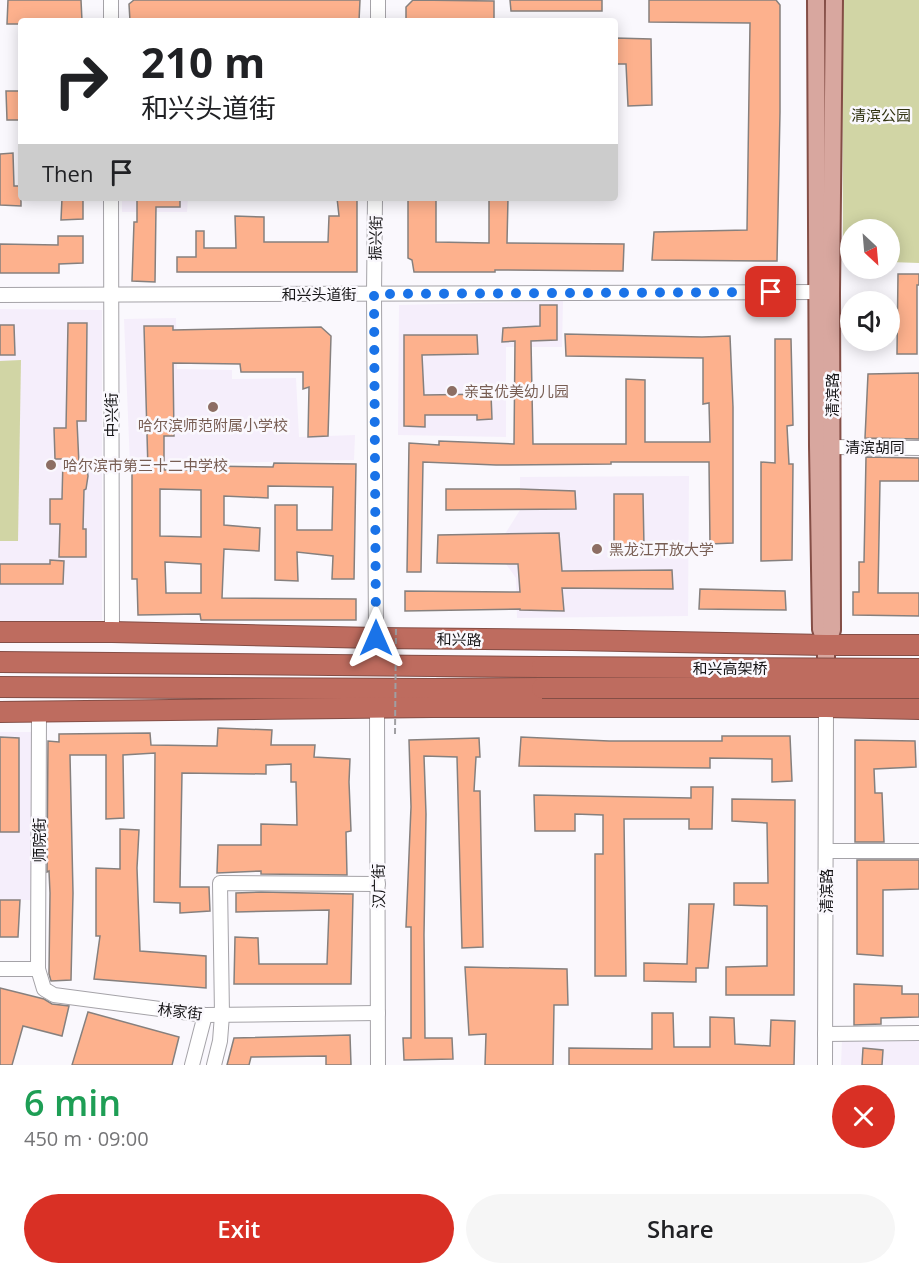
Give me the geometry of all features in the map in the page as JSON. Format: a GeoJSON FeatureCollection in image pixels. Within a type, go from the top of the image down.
{"type":"FeatureCollection","features":[{"type":"Feature","properties":{"kind":"highway","name":"和兴路"},"geometry":{"type":"LineString","coordinates":[[0,632],[919,645]]}},
{"type":"Feature","properties":{"kind":"highway"},"geometry":{"type":"LineString","coordinates":[[424,665],[572,640]]}},
{"type":"Feature","properties":{"kind":"highway","name":"和兴路"},"geometry":{"type":"LineString","coordinates":[[0,662],[542,667]]}},
{"type":"Feature","properties":{"kind":"highway","name":"和兴高架桥"},"geometry":{"type":"LineString","coordinates":[[542,667],[919,669]]}},
{"type":"Feature","properties":{"kind":"highway"},"geometry":{"type":"LineString","coordinates":[[0,687],[542,688]]}},
{"type":"Feature","properties":{"kind":"highway"},"geometry":{"type":"LineString","coordinates":[[433,707],[542,688]]}},
{"type":"Feature","properties":{"kind":"highway","name":"和兴高架桥"},"geometry":{"type":"LineString","coordinates":[[542,688],[919,688]]}},
{"type":"Feature","properties":{"kind":"highway"},"geometry":{"type":"LineString","coordinates":[[0,712],[433,707],[919,709]]}},
{"type":"Feature","properties":{"kind":"main road","name":"清滨路"},"geometry":{"type":"LineString","coordinates":[[816,0],[818,434],[821,629],[826,645],[826,707]]}},
{"type":"Feature","properties":{"kind":"main road","name":"清滨路"},"geometry":{"type":"LineString","coordinates":[[826,645],[832,630],[834,0]]}},
{"type":"Feature","properties":{"kind":"street"},"geometry":{"type":"LineString","coordinates":[[111,0],[111,18]]}},
{"type":"Feature","properties":{"kind":"street"},"geometry":{"type":"LineString","coordinates":[[378,0],[378,18]]}},
{"type":"Feature","properties":{"kind":"street","name":"中兴街"},"geometry":{"type":"LineString","coordinates":[[111,201],[112,632]]}},
{"type":"Feature","properties":{"kind":"street","name":"振兴街"},"geometry":{"type":"LineString","coordinates":[[375,201],[376,638]]}},
{"type":"Feature","properties":{"kind":"street","name":"和兴头道街"},"geometry":{"type":"LineString","coordinates":[[0,295],[817,292]]}},
{"type":"Feature","properties":{"kind":"street","name":"清滨胡同"},"geometry":{"type":"LineString","coordinates":[[832,447],[919,448]]}},
{"type":"Feature","properties":{"kind":"street","name":"清滨路"},"geometry":{"type":"LineString","coordinates":[[825,1065],[826,707]]}},
{"type":"Feature","properties":{"kind":"street","name":"汉广街"},"geometry":{"type":"LineString","coordinates":[[377,708],[378,1065]]}},
{"type":"Feature","properties":{"kind":"street","name":"师院街"},"geometry":{"type":"LineString","coordinates":[[38,969],[39,712]]}},
{"type":"Feature","properties":{"kind":"street"},"geometry":{"type":"LineString","coordinates":[[826,851],[919,851]]}},
{"type":"Feature","properties":{"kind":"street"},"geometry":{"type":"LineString","coordinates":[[213,1065],[220,1041],[222,1015],[220,883],[378,885]]}},
{"type":"Feature","properties":{"kind":"street"},"geometry":{"type":"LineString","coordinates":[[0,969],[38,969]]}},
{"type":"Feature","properties":{"kind":"street","name":"林家街"},"geometry":{"type":"LineString","coordinates":[[38,969],[44,989],[54,995],[205,1015],[378,1013]]}},
{"type":"Feature","properties":{"kind":"street"},"geometry":{"type":"LineString","coordinates":[[192,1065],[205,1015]]}},
{"type":"Feature","properties":{"kind":"street"},"geometry":{"type":"LineString","coordinates":[[825,1034],[919,1033]]}},
{"type":"Feature","properties":{"kind":"path"},"geometry":{"type":"LineString","coordinates":[[395,734],[396,627]]}},
{"type":"Feature","properties":{"kind":"shaded area"},"geometry":{"type":"Polygon","coordinates":[[[122,201],[188,201],[187,212],[122,212],[122,201]]]}},
{"type":"Feature","properties":{"kind":"shaded area","name":"亲宝优美幼儿园"},"geometry":{"type":"Polygon","coordinates":[[[563,301],[562,347],[506,347],[506,437],[398,435],[399,305],[563,301]]]}},
{"type":"Feature","properties":{"kind":"shaded area","name":"哈尔滨市第三十二中学校"},"geometry":{"type":"Polygon","coordinates":[[[0,309],[102,310],[102,620],[0,621],[0,309]]]}},
{"type":"Feature","properties":{"kind":"shaded area","name":"哈尔滨师范附属小学校"},"geometry":{"type":"Polygon","coordinates":[[[176,318],[177,369],[232,370],[232,379],[296,378],[299,437],[355,435],[354,460],[130,465],[124,319],[176,318]]]}},
{"type":"Feature","properties":{"kind":"shaded area","name":"黑龙江开放大学"},"geometry":{"type":"Polygon","coordinates":[[[689,476],[688,616],[517,618],[516,578],[506,564],[505,534],[520,510],[520,477],[689,476]]]}},
{"type":"Feature","properties":{"kind":"shaded area"},"geometry":{"type":"Polygon","coordinates":[[[0,732],[32,732],[32,900],[0,900],[0,732]]]}},
{"type":"Feature","properties":{"kind":"shaded area"},"geometry":{"type":"Polygon","coordinates":[[[919,1038],[919,1065],[841,1065],[842,1039],[919,1038]]]}},
{"type":"Feature","properties":{"kind":"green space","name":"清滨公园"},"geometry":{"type":"Polygon","coordinates":[[[842,0],[919,0],[919,263],[900,262],[900,219],[843,219],[842,0]]]}},
{"type":"Feature","properties":{"kind":"green space"},"geometry":{"type":"Polygon","coordinates":[[[21,360],[18,541],[0,541],[0,361],[21,360]]]}},
{"type":"Feature","properties":{"kind":"building"},"geometry":{"type":"Polygon","coordinates":[[[8,0],[81,0],[82,18],[18,18],[18,24],[7,24],[8,0]]]}},
{"type":"Feature","properties":{"kind":"building"},"geometry":{"type":"Polygon","coordinates":[[[134,0],[360,0],[359,18],[130,18],[129,4],[134,0]]]}},
{"type":"Feature","properties":{"kind":"building"},"geometry":{"type":"Polygon","coordinates":[[[413,0],[494,1],[494,18],[406,18],[406,7],[413,0]]]}},
{"type":"Feature","properties":{"kind":"building"},"geometry":{"type":"Polygon","coordinates":[[[510,0],[602,0],[602,11],[511,11],[510,0]]]}},
{"type":"Feature","properties":{"kind":"building"},"geometry":{"type":"Polygon","coordinates":[[[649,0],[776,0],[780,5],[777,261],[652,260],[654,232],[747,230],[750,23],[649,22],[649,0]]]}},
{"type":"Feature","properties":{"kind":"building"},"geometry":{"type":"Polygon","coordinates":[[[618,38],[651,39],[652,105],[628,106],[626,64],[618,64],[618,38]]]}},
{"type":"Feature","properties":{"kind":"building"},"geometry":{"type":"Polygon","coordinates":[[[6,91],[18,91],[18,120],[7,120],[6,91]]]}},
{"type":"Feature","properties":{"kind":"building"},"geometry":{"type":"Polygon","coordinates":[[[13,153],[14,186],[18,186],[18,201],[21,201],[21,206],[0,205],[0,154],[13,153]]]}},
{"type":"Feature","properties":{"kind":"building"},"geometry":{"type":"Polygon","coordinates":[[[62,201],[83,201],[83,219],[61,220],[62,201]]]}},
{"type":"Feature","properties":{"kind":"building"},"geometry":{"type":"Polygon","coordinates":[[[137,201],[180,201],[180,207],[156,207],[155,282],[132,281],[134,222],[137,222],[137,201]]]}},
{"type":"Feature","properties":{"kind":"building"},"geometry":{"type":"Polygon","coordinates":[[[337,201],[357,201],[357,272],[177,272],[177,257],[196,257],[196,231],[204,231],[204,248],[236,248],[235,216],[264,217],[264,242],[328,242],[329,216],[339,216],[337,201]]]}},
{"type":"Feature","properties":{"kind":"building"},"geometry":{"type":"Polygon","coordinates":[[[408,201],[436,201],[436,242],[489,243],[489,201],[508,201],[507,243],[624,244],[623,271],[414,272],[412,260],[408,258],[408,201]]]}},
{"type":"Feature","properties":{"kind":"building"},"geometry":{"type":"Polygon","coordinates":[[[58,236],[83,236],[83,263],[59,264],[59,273],[0,273],[0,244],[58,245],[58,236]]]}},
{"type":"Feature","properties":{"kind":"building"},"geometry":{"type":"Polygon","coordinates":[[[900,274],[919,274],[917,354],[897,354],[897,351],[900,351],[900,291],[898,291],[900,274]]]}},
{"type":"Feature","properties":{"kind":"building"},"geometry":{"type":"Polygon","coordinates":[[[540,305],[557,305],[557,340],[531,341],[533,444],[626,444],[626,379],[645,380],[645,442],[710,442],[709,403],[703,404],[703,358],[566,356],[565,334],[730,336],[733,407],[733,543],[710,544],[709,462],[496,465],[423,462],[421,572],[407,572],[409,443],[439,445],[439,441],[514,444],[515,341],[502,342],[503,328],[540,326],[540,305]]]}},
{"type":"Feature","properties":{"kind":"building"},"geometry":{"type":"Polygon","coordinates":[[[68,323],[87,323],[86,421],[77,421],[79,465],[87,468],[88,476],[84,490],[83,529],[86,529],[86,557],[59,557],[60,524],[50,524],[50,499],[62,499],[63,459],[55,459],[54,428],[66,428],[68,323]]]}},
{"type":"Feature","properties":{"kind":"building"},"geometry":{"type":"Polygon","coordinates":[[[0,325],[14,325],[15,355],[0,355],[0,325]]]}},
{"type":"Feature","properties":{"kind":"building"},"geometry":{"type":"Polygon","coordinates":[[[144,326],[173,326],[173,330],[321,327],[331,336],[328,436],[308,437],[309,387],[303,389],[303,372],[241,372],[240,364],[173,363],[174,436],[164,436],[164,470],[207,470],[207,466],[273,467],[274,463],[356,464],[354,579],[332,579],[333,556],[297,552],[298,581],[275,580],[275,505],[297,505],[297,530],[332,530],[333,487],[268,486],[268,498],[224,496],[224,525],[260,528],[259,551],[224,549],[222,598],[356,599],[356,620],[201,620],[200,614],[138,615],[137,579],[132,579],[132,470],[148,470],[144,326]],[[160,489],[160,536],[201,537],[201,490],[160,489]],[[165,562],[166,593],[201,593],[201,564],[165,562]]]}},
{"type":"Feature","properties":{"kind":"building"},"geometry":{"type":"Polygon","coordinates":[[[404,335],[477,335],[478,354],[422,355],[424,395],[491,394],[492,419],[477,420],[477,415],[425,415],[425,427],[404,426],[404,335]]]}},
{"type":"Feature","properties":{"kind":"building"},"geometry":{"type":"Polygon","coordinates":[[[775,339],[791,339],[793,425],[787,426],[789,464],[793,464],[792,560],[761,561],[761,462],[775,463],[775,339]]]}},
{"type":"Feature","properties":{"kind":"building"},"geometry":{"type":"Polygon","coordinates":[[[919,373],[919,439],[865,438],[868,374],[919,373]]]}},
{"type":"Feature","properties":{"kind":"building"},"geometry":{"type":"Polygon","coordinates":[[[866,457],[919,458],[919,481],[880,481],[878,593],[919,593],[919,616],[853,615],[853,592],[859,592],[859,562],[864,562],[866,457]]]}},
{"type":"Feature","properties":{"kind":"building"},"geometry":{"type":"Polygon","coordinates":[[[446,489],[575,491],[576,509],[446,510],[446,489]]]}},
{"type":"Feature","properties":{"kind":"building"},"geometry":{"type":"Polygon","coordinates":[[[614,494],[643,494],[644,547],[614,548],[614,494]]]}},
{"type":"Feature","properties":{"kind":"building"},"geometry":{"type":"Polygon","coordinates":[[[559,533],[562,571],[672,570],[673,589],[562,588],[564,611],[520,609],[405,611],[405,591],[520,592],[518,564],[437,563],[438,535],[559,533]]]}},
{"type":"Feature","properties":{"kind":"building"},"geometry":{"type":"Polygon","coordinates":[[[50,560],[64,561],[63,584],[0,584],[0,564],[50,564],[50,560]]]}},
{"type":"Feature","properties":{"kind":"building"},"geometry":{"type":"Polygon","coordinates":[[[700,589],[785,591],[786,610],[699,609],[700,589]]]}},
{"type":"Feature","properties":{"kind":"building"},"geometry":{"type":"Polygon","coordinates":[[[218,728],[272,730],[271,745],[315,745],[314,757],[350,759],[351,831],[346,832],[347,875],[261,874],[261,871],[217,873],[218,845],[261,845],[261,824],[297,825],[296,782],[291,782],[291,764],[266,765],[266,774],[182,773],[180,887],[209,887],[210,911],[180,913],[180,903],[154,902],[155,753],[123,755],[124,818],[106,819],[106,755],[70,755],[73,893],[71,980],[51,981],[49,974],[49,871],[47,872],[48,741],[59,742],[59,734],[150,733],[151,745],[217,746],[218,728]]]}},
{"type":"Feature","properties":{"kind":"building"},"geometry":{"type":"Polygon","coordinates":[[[722,736],[790,736],[792,781],[772,782],[772,759],[710,758],[710,768],[519,766],[521,737],[609,741],[722,741],[722,736]]]}},
{"type":"Feature","properties":{"kind":"building"},"geometry":{"type":"Polygon","coordinates":[[[0,737],[19,738],[19,832],[0,832],[0,737]]]}},
{"type":"Feature","properties":{"kind":"building"},"geometry":{"type":"Polygon","coordinates":[[[479,738],[480,757],[476,757],[474,791],[480,791],[483,947],[462,948],[457,757],[424,756],[425,1038],[452,1038],[453,1059],[404,1060],[403,1038],[411,1038],[411,927],[406,927],[411,807],[409,740],[479,738]]]}},
{"type":"Feature","properties":{"kind":"building"},"geometry":{"type":"Polygon","coordinates":[[[855,740],[915,741],[916,767],[874,769],[875,793],[882,793],[884,842],[855,842],[855,740]]]}},
{"type":"Feature","properties":{"kind":"building"},"geometry":{"type":"Polygon","coordinates":[[[691,787],[713,787],[712,829],[689,829],[689,819],[624,819],[626,976],[595,976],[595,854],[603,854],[603,815],[575,814],[575,831],[535,831],[534,795],[691,798],[691,787]]]}},
{"type":"Feature","properties":{"kind":"building"},"geometry":{"type":"Polygon","coordinates":[[[732,799],[795,800],[794,995],[726,995],[726,967],[767,966],[767,906],[734,905],[734,883],[768,883],[767,823],[732,821],[732,799]]]}},
{"type":"Feature","properties":{"kind":"building"},"geometry":{"type":"Polygon","coordinates":[[[120,829],[139,830],[137,868],[140,951],[206,956],[206,988],[94,979],[100,936],[96,936],[96,868],[120,869],[120,829]]]}},
{"type":"Feature","properties":{"kind":"building"},"geometry":{"type":"Polygon","coordinates":[[[857,860],[919,860],[919,889],[883,890],[883,956],[857,954],[857,860]]]}},
{"type":"Feature","properties":{"kind":"building"},"geometry":{"type":"Polygon","coordinates":[[[236,893],[353,894],[351,984],[234,984],[235,937],[258,938],[259,964],[327,964],[329,910],[236,912],[236,893]]]}},
{"type":"Feature","properties":{"kind":"building"},"geometry":{"type":"Polygon","coordinates":[[[0,900],[20,900],[18,937],[0,937],[0,900]]]}},
{"type":"Feature","properties":{"kind":"building"},"geometry":{"type":"Polygon","coordinates":[[[689,904],[714,904],[708,968],[696,968],[696,982],[644,981],[644,963],[687,964],[689,904]]]}},
{"type":"Feature","properties":{"kind":"building"},"geometry":{"type":"Polygon","coordinates":[[[465,967],[567,969],[568,1005],[554,1005],[553,1065],[485,1065],[486,1034],[469,1035],[465,967]]]}},
{"type":"Feature","properties":{"kind":"building"},"geometry":{"type":"Polygon","coordinates":[[[854,984],[902,986],[902,994],[919,994],[919,1017],[881,1018],[881,1024],[854,1025],[854,984]]]}},
{"type":"Feature","properties":{"kind":"building"},"geometry":{"type":"Polygon","coordinates":[[[0,988],[44,999],[52,1004],[69,1006],[62,1036],[23,1026],[12,1065],[0,1065],[0,988]]]}},
{"type":"Feature","properties":{"kind":"building"},"geometry":{"type":"Polygon","coordinates":[[[88,1012],[179,1037],[172,1065],[72,1065],[88,1012]]]}},
{"type":"Feature","properties":{"kind":"building"},"geometry":{"type":"Polygon","coordinates":[[[652,1013],[673,1013],[674,1047],[710,1047],[710,1017],[734,1018],[735,1044],[770,1046],[771,1020],[795,1021],[794,1065],[569,1065],[569,1048],[652,1049],[652,1013]]]}},
{"type":"Feature","properties":{"kind":"building"},"geometry":{"type":"Polygon","coordinates":[[[350,1035],[351,1065],[326,1065],[326,1056],[251,1057],[249,1065],[227,1065],[234,1038],[350,1035]]]}},
{"type":"Feature","properties":{"kind":"building"},"geometry":{"type":"Polygon","coordinates":[[[863,1048],[883,1050],[882,1065],[862,1065],[863,1048]]]}},
{"type":"Feature","properties":{"kind":"place","name":"亲宝优美幼儿园"},"geometry":{"type":"Point","coordinates":[452,391]}},
{"type":"Feature","properties":{"kind":"place","name":"哈尔滨师范附属小学校"},"geometry":{"type":"Point","coordinates":[213,407]}},
{"type":"Feature","properties":{"kind":"place","name":"哈尔滨市第三十二中学校"},"geometry":{"type":"Point","coordinates":[51,465]}},
{"type":"Feature","properties":{"kind":"place","name":"黑龙江开放大学"},"geometry":{"type":"Point","coordinates":[597,549]}},
{"type":"Feature","properties":{"kind":"route"},"geometry":{"type":"LineString","coordinates":[[376,638],[374,294],[771,292]]}}]}
